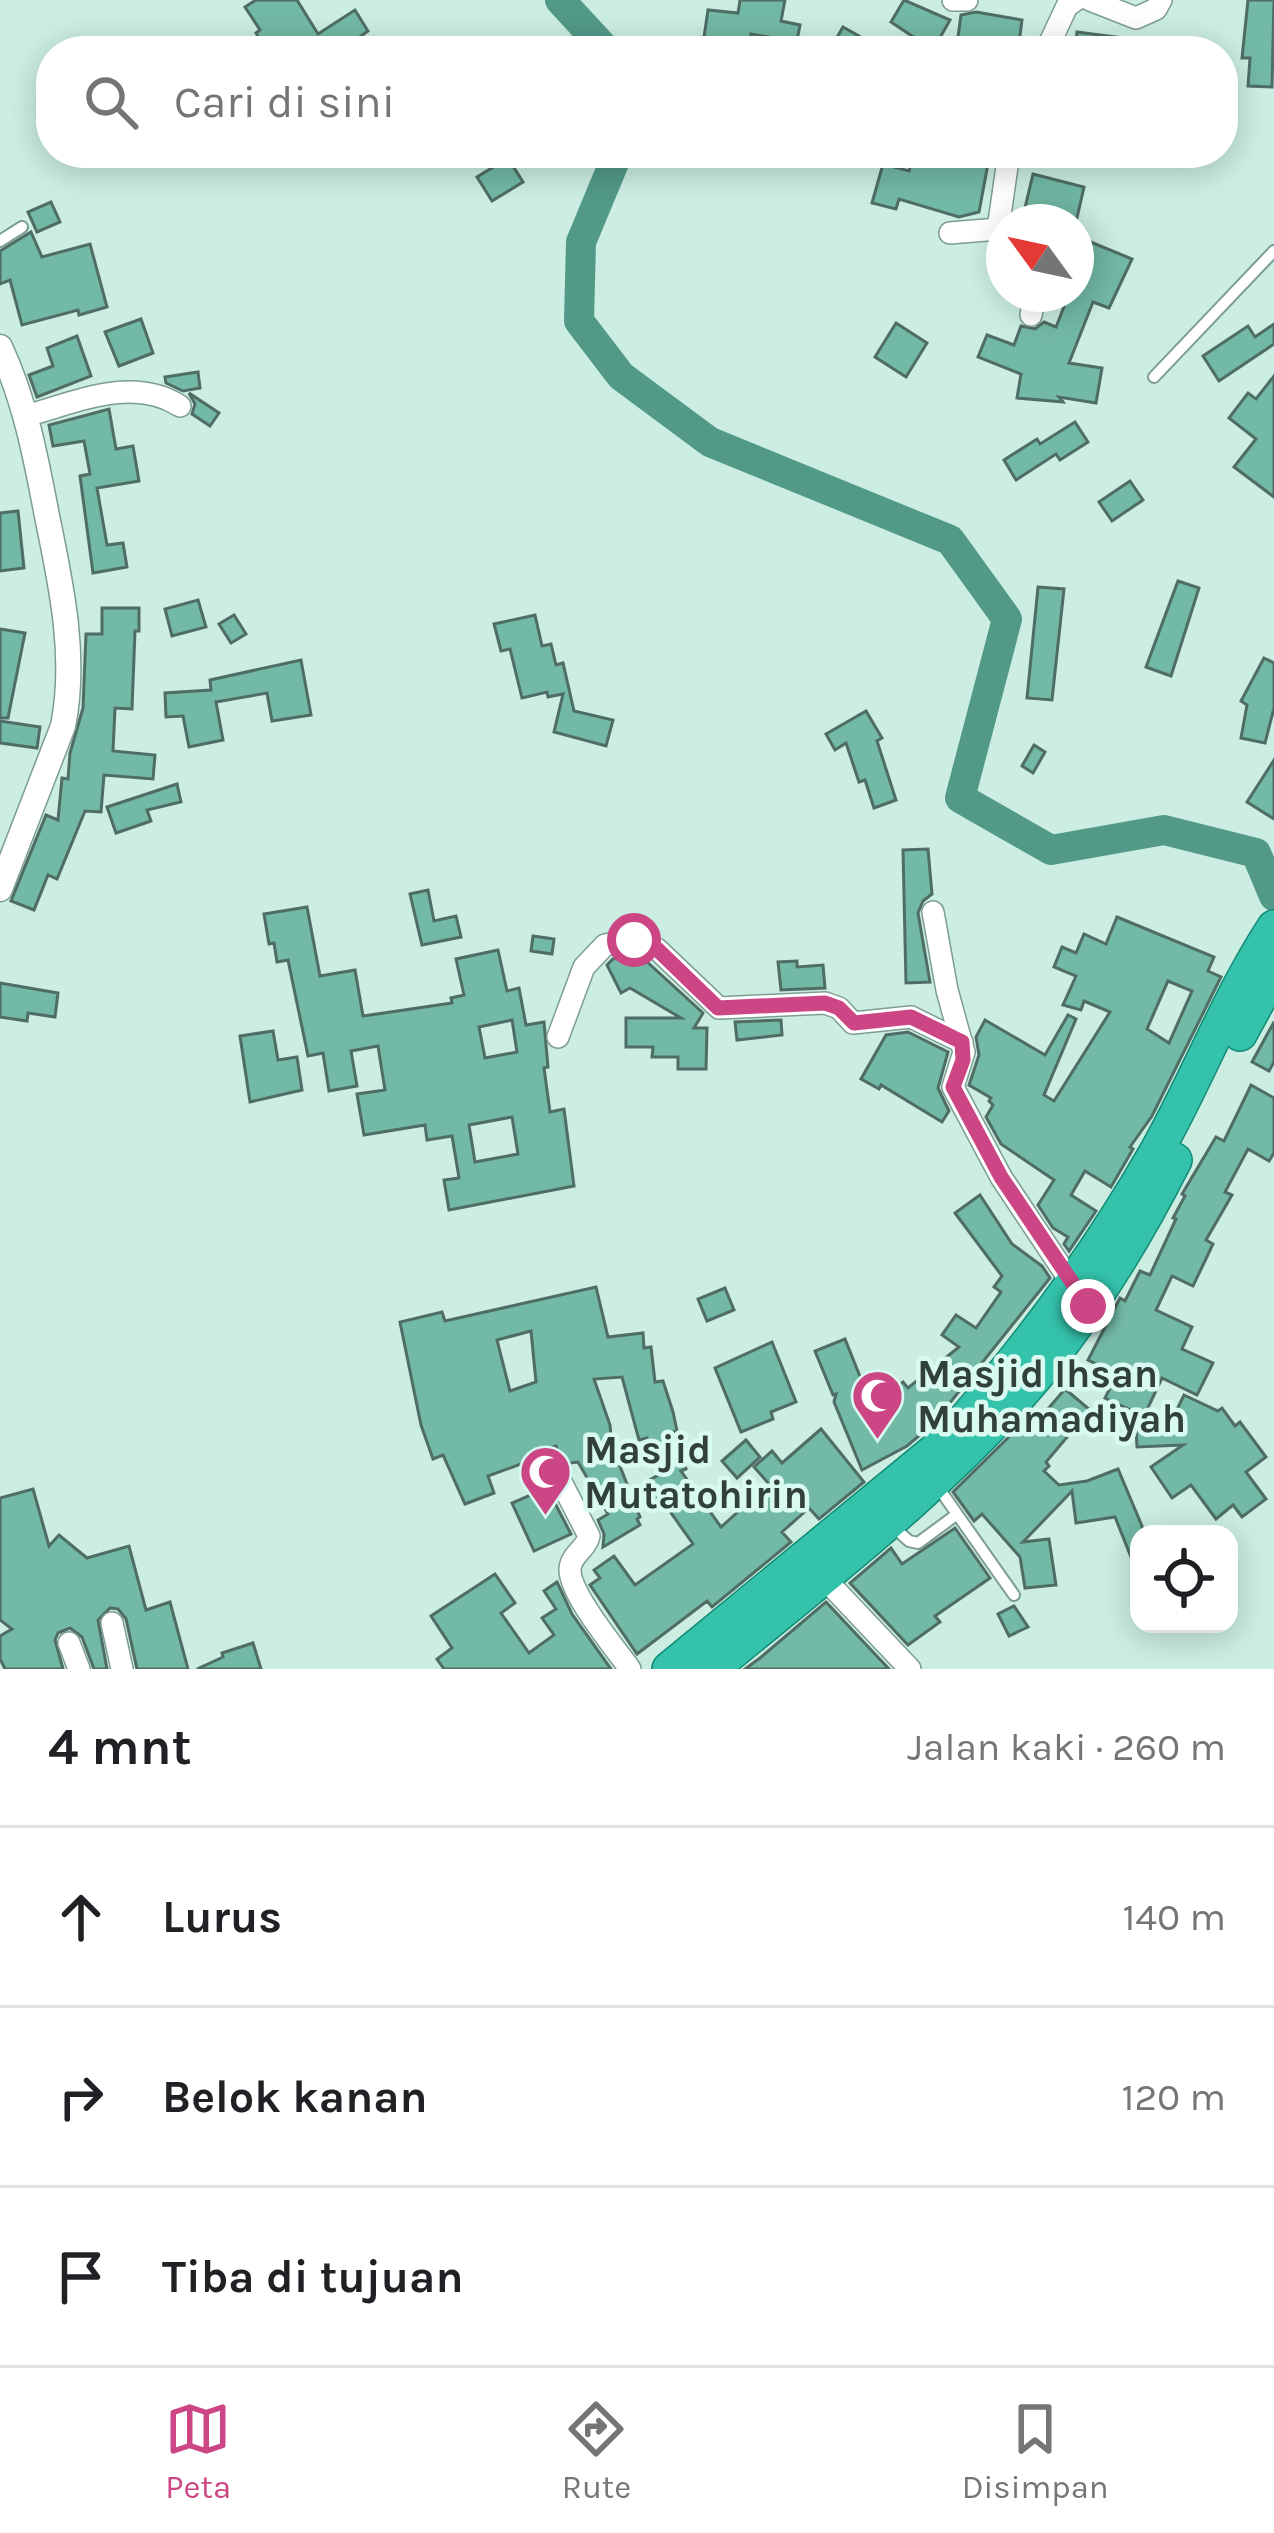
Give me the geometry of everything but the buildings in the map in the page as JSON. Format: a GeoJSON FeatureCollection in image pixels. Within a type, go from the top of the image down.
{"type":"FeatureCollection","features":[{"type":"Feature","properties":{"kind":"highway"},"geometry":{"type":"LineString","coordinates":[[712,1669],[982,1436],[1044,1367],[1080,1294],[1170,1169],[1262,976],[1274,927]]}},
{"type":"Feature","properties":{"kind":"highway"},"geometry":{"type":"LineString","coordinates":[[670,1669],[944,1443],[1028,1342],[1080,1294]]}},
{"type":"Feature","properties":{"kind":"street"},"geometry":{"type":"LineString","coordinates":[[953,0],[967,0]]}},
{"type":"Feature","properties":{"kind":"street"},"geometry":{"type":"LineString","coordinates":[[1053,36],[1067,6],[1076,0]]}},
{"type":"Feature","properties":{"kind":"street"},"geometry":{"type":"LineString","coordinates":[[1090,0],[1136,18],[1156,9],[1161,0]]}},
{"type":"Feature","properties":{"kind":"street"},"geometry":{"type":"LineString","coordinates":[[1004,204],[1007,168]]}},
{"type":"Feature","properties":{"kind":"street"},"geometry":{"type":"LineString","coordinates":[[950,233],[986,231]]}},
{"type":"Feature","properties":{"kind":"street"},"geometry":{"type":"LineString","coordinates":[[0,346],[16,381],[60,568],[69,699],[0,889]]}},
{"type":"Feature","properties":{"kind":"street"},"geometry":{"type":"LineString","coordinates":[[25,416],[126,390],[163,395],[180,406]]}},
{"type":"Feature","properties":{"kind":"street"},"geometry":{"type":"LineString","coordinates":[[933,912],[962,1042],[963,1060],[953,1087],[992,1161],[1080,1294]]}},
{"type":"Feature","properties":{"kind":"street"},"geometry":{"type":"LineString","coordinates":[[558,1037],[584,967],[605,945],[634,940],[657,949],[718,1008],[825,1003],[839,1008],[854,1023],[911,1017],[962,1042]]}},
{"type":"Feature","properties":{"kind":"street"},"geometry":{"type":"LineString","coordinates":[[559,1478],[589,1536],[587,1546],[573,1558],[570,1574],[580,1597],[630,1669]]}},
{"type":"Feature","properties":{"kind":"street"},"geometry":{"type":"LineString","coordinates":[[823,1577],[910,1669]]}},
{"type":"Feature","properties":{"kind":"street"},"geometry":{"type":"LineString","coordinates":[[112,1623],[122,1669]]}},
{"type":"Feature","properties":{"kind":"street"},"geometry":{"type":"LineString","coordinates":[[69,1643],[79,1669]]}},
{"type":"Feature","properties":{"kind":"lane"},"geometry":{"type":"LineString","coordinates":[[0,241],[22,227]]}},
{"type":"Feature","properties":{"kind":"lane"},"geometry":{"type":"LineString","coordinates":[[1154,377],[1274,250]]}},
{"type":"Feature","properties":{"kind":"lane"},"geometry":{"type":"LineString","coordinates":[[933,1479],[1013,1595]]}},
{"type":"Feature","properties":{"kind":"lane"},"geometry":{"type":"LineString","coordinates":[[886,1521],[918,1543],[956,1515]]}},
{"type":"Feature","properties":{"kind":"waterway"},"geometry":{"type":"LineString","coordinates":[[560,0],[593,36]]}},
{"type":"Feature","properties":{"kind":"waterway"},"geometry":{"type":"LineString","coordinates":[[612,168],[581,242],[579,321],[621,376],[710,442],[950,540],[1007,619],[960,798],[1051,850],[1164,830],[1256,853],[1274,896]]}},
{"type":"Feature","properties":{"kind":"place","name":"Masjid Ihsan Muhamadiyah"},"geometry":{"type":"Point","coordinates":[878,1441]}},
{"type":"Feature","properties":{"kind":"place","name":"Masjid Mutatohirin"},"geometry":{"type":"Point","coordinates":[545,1517]}},
{"type":"Feature","properties":{"kind":"route"},"geometry":{"type":"LineString","coordinates":[[634,940],[657,949],[718,1008],[825,1003],[842,1010],[849,1022],[911,1017],[962,1042],[963,1060],[953,1087],[1001,1177],[1088,1306]]}}]}
